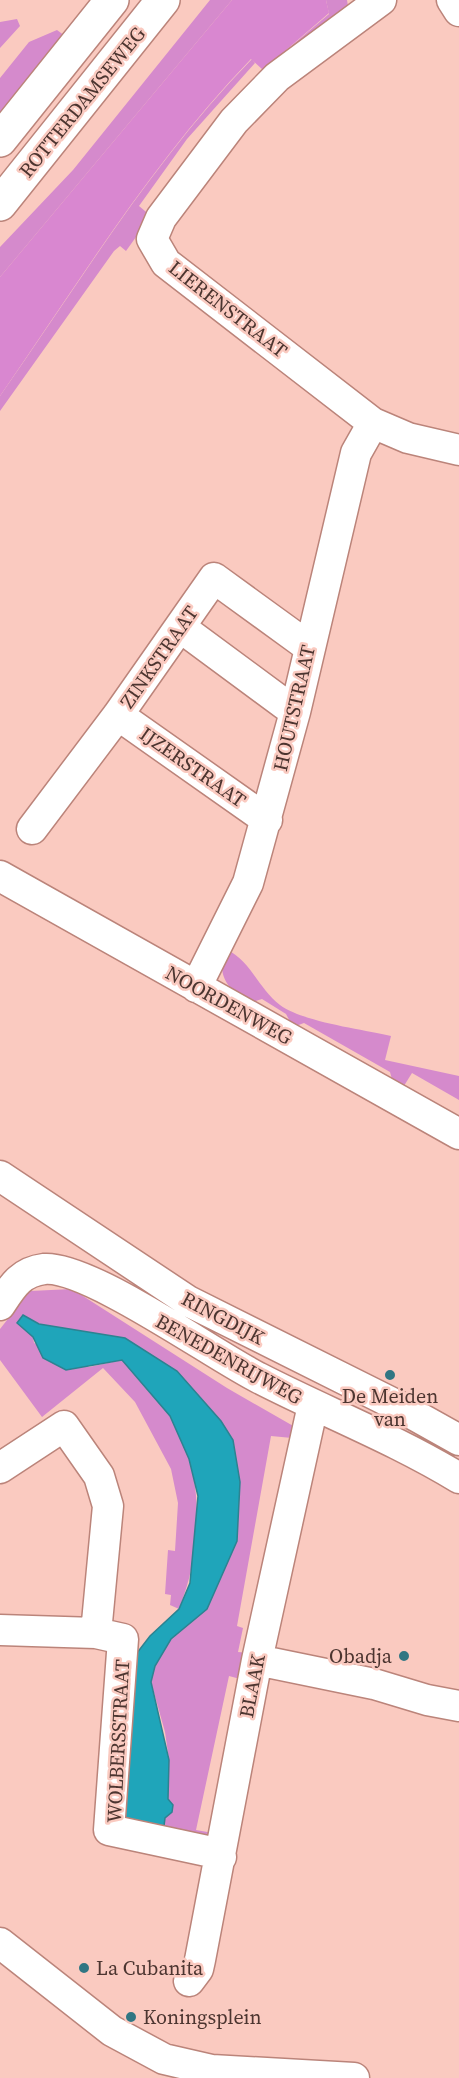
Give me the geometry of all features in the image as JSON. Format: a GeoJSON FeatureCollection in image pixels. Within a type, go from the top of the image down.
{"type":"FeatureCollection","features":[{"type":"Feature","properties":{"kind":"main road","name":"ROTTERDAMSEWEG"},"geometry":{"type":"LineString","coordinates":[[0,140],[112,0]]}},
{"type":"Feature","properties":{"kind":"main road","name":"ROTTERDAMSEWEG"},"geometry":{"type":"LineString","coordinates":[[0,204],[164,0]]}},
{"type":"Feature","properties":{"kind":"street","name":"LIERENSTRAAT"},"geometry":{"type":"LineString","coordinates":[[381,0],[278,77],[234,121],[161,218],[152,239],[166,263],[373,423],[408,438],[459,450]]}},
{"type":"Feature","properties":{"kind":"street"},"geometry":{"type":"LineString","coordinates":[[452,0],[459,11]]}},
{"type":"Feature","properties":{"kind":"street","name":"HOUTSTRAAT"},"geometry":{"type":"LineString","coordinates":[[196,987],[248,883],[295,712],[356,453],[373,423]]}},
{"type":"Feature","properties":{"kind":"street","name":"ZINKSTRAAT"},"geometry":{"type":"LineString","coordinates":[[32,829],[118,715],[214,578],[309,647]]}},
{"type":"Feature","properties":{"kind":"street"},"geometry":{"type":"LineString","coordinates":[[180,627],[295,712]]}},
{"type":"Feature","properties":{"kind":"street","name":"IJZERSTRAAT"},"geometry":{"type":"LineString","coordinates":[[118,715],[267,820]]}},
{"type":"Feature","properties":{"kind":"street","name":"NOORDENWEG"},"geometry":{"type":"LineString","coordinates":[[0,876],[459,1134]]}},
{"type":"Feature","properties":{"kind":"street","name":"RINGDIJK"},"geometry":{"type":"LineString","coordinates":[[0,1176],[188,1301],[400,1407],[459,1440]]}},
{"type":"Feature","properties":{"kind":"street","name":"BENEDENRIJWEG"},"geometry":{"type":"LineString","coordinates":[[4,1286],[44,1269],[93,1282],[256,1377],[353,1422],[459,1478]]}},
{"type":"Feature","properties":{"kind":"street","name":"BLAAK"},"geometry":{"type":"LineString","coordinates":[[193,1975],[221,1852],[257,1660],[314,1405]]}},
{"type":"Feature","properties":{"kind":"street","name":"WOLBERSSTRAAT"},"geometry":{"type":"LineString","coordinates":[[0,1468],[64,1426],[99,1476],[108,1506],[96,1633]]}},
{"type":"Feature","properties":{"kind":"street","name":"WOLBERSSTRAAT"},"geometry":{"type":"LineString","coordinates":[[0,1630],[96,1633],[123,1639],[109,1830],[221,1852]]}},
{"type":"Feature","properties":{"kind":"street"},"geometry":{"type":"LineString","coordinates":[[257,1660],[374,1684],[427,1700],[459,1706]]}},
{"type":"Feature","properties":{"kind":"street"},"geometry":{"type":"LineString","coordinates":[[0,1943],[112,2031],[164,2059],[226,2070],[354,2078]]}},
{"type":"Feature","properties":{"kind":"shaded area"},"geometry":{"type":"Polygon","coordinates":[[[210,0],[232,0],[0,277],[0,247],[73,170],[210,0]]]}},
{"type":"Feature","properties":{"kind":"shaded area"},"geometry":{"type":"Polygon","coordinates":[[[232,0],[326,0],[329,13],[263,70],[251,59],[216,98],[182,138],[119,222],[0,396],[0,277],[232,0]]]}},
{"type":"Feature","properties":{"kind":"shaded area"},"geometry":{"type":"Polygon","coordinates":[[[326,0],[347,0],[348,6],[263,70],[329,14],[326,0]]]}},
{"type":"Feature","properties":{"kind":"shaded area"},"geometry":{"type":"Polygon","coordinates":[[[17,19],[20,26],[0,48],[0,22],[17,19]]]}},
{"type":"Feature","properties":{"kind":"shaded area"},"geometry":{"type":"Polygon","coordinates":[[[57,30],[65,36],[0,117],[0,78],[29,42],[57,30]]]}},
{"type":"Feature","properties":{"kind":"shaded area"},"geometry":{"type":"Polygon","coordinates":[[[252,59],[255,63],[187,139],[139,206],[151,216],[126,251],[120,246],[114,251],[0,411],[0,396],[119,222],[183,138],[252,59]]]}},
{"type":"Feature","properties":{"kind":"shaded area"},"geometry":{"type":"Polygon","coordinates":[[[226,949],[242,960],[272,998],[290,1011],[333,1024],[391,1036],[385,1060],[459,1076],[459,1100],[412,1073],[402,1089],[393,1083],[390,1072],[304,1023],[293,1027],[286,1014],[262,999],[249,1003],[235,993],[223,974],[222,966],[226,949]]]}},
{"type":"Feature","properties":{"kind":"shaded area"},"geometry":{"type":"Polygon","coordinates":[[[72,1289],[227,1388],[295,1427],[292,1438],[271,1436],[237,1626],[243,1628],[238,1652],[249,1653],[244,1680],[229,1676],[196,1830],[213,1833],[211,1844],[163,1834],[165,1818],[172,1812],[168,1799],[169,1760],[165,1732],[151,1682],[155,1666],[171,1639],[207,1609],[237,1541],[177,1371],[72,1330],[39,1324],[23,1315],[17,1323],[33,1337],[34,1343],[89,1367],[122,1360],[170,1415],[182,1437],[190,1461],[197,1511],[193,1561],[179,1609],[170,1605],[171,1595],[165,1594],[168,1550],[175,1551],[178,1503],[171,1469],[135,1402],[103,1368],[42,1417],[0,1360],[0,1329],[30,1291],[72,1289]]]}},
{"type":"Feature","properties":{"kind":"water"},"geometry":{"type":"Polygon","coordinates":[[[23,1315],[39,1324],[125,1338],[177,1371],[221,1421],[233,1440],[240,1482],[237,1541],[207,1609],[171,1639],[155,1666],[151,1682],[169,1760],[168,1799],[173,1805],[172,1812],[165,1818],[163,1834],[119,1824],[130,1662],[150,1636],[179,1609],[190,1583],[198,1496],[189,1459],[170,1416],[122,1360],[66,1370],[43,1358],[33,1337],[17,1323],[23,1315]]]}},
{"type":"Feature","properties":{"kind":"place","name":"De Meiden van"},"geometry":{"type":"Point","coordinates":[390,1375]}},
{"type":"Feature","properties":{"kind":"place","name":"Obadja"},"geometry":{"type":"Point","coordinates":[404,1656]}},
{"type":"Feature","properties":{"kind":"place","name":"La Cubanita"},"geometry":{"type":"Point","coordinates":[84,1968]}},
{"type":"Feature","properties":{"kind":"place","name":"Koningsplein"},"geometry":{"type":"Point","coordinates":[131,2017]}}]}
